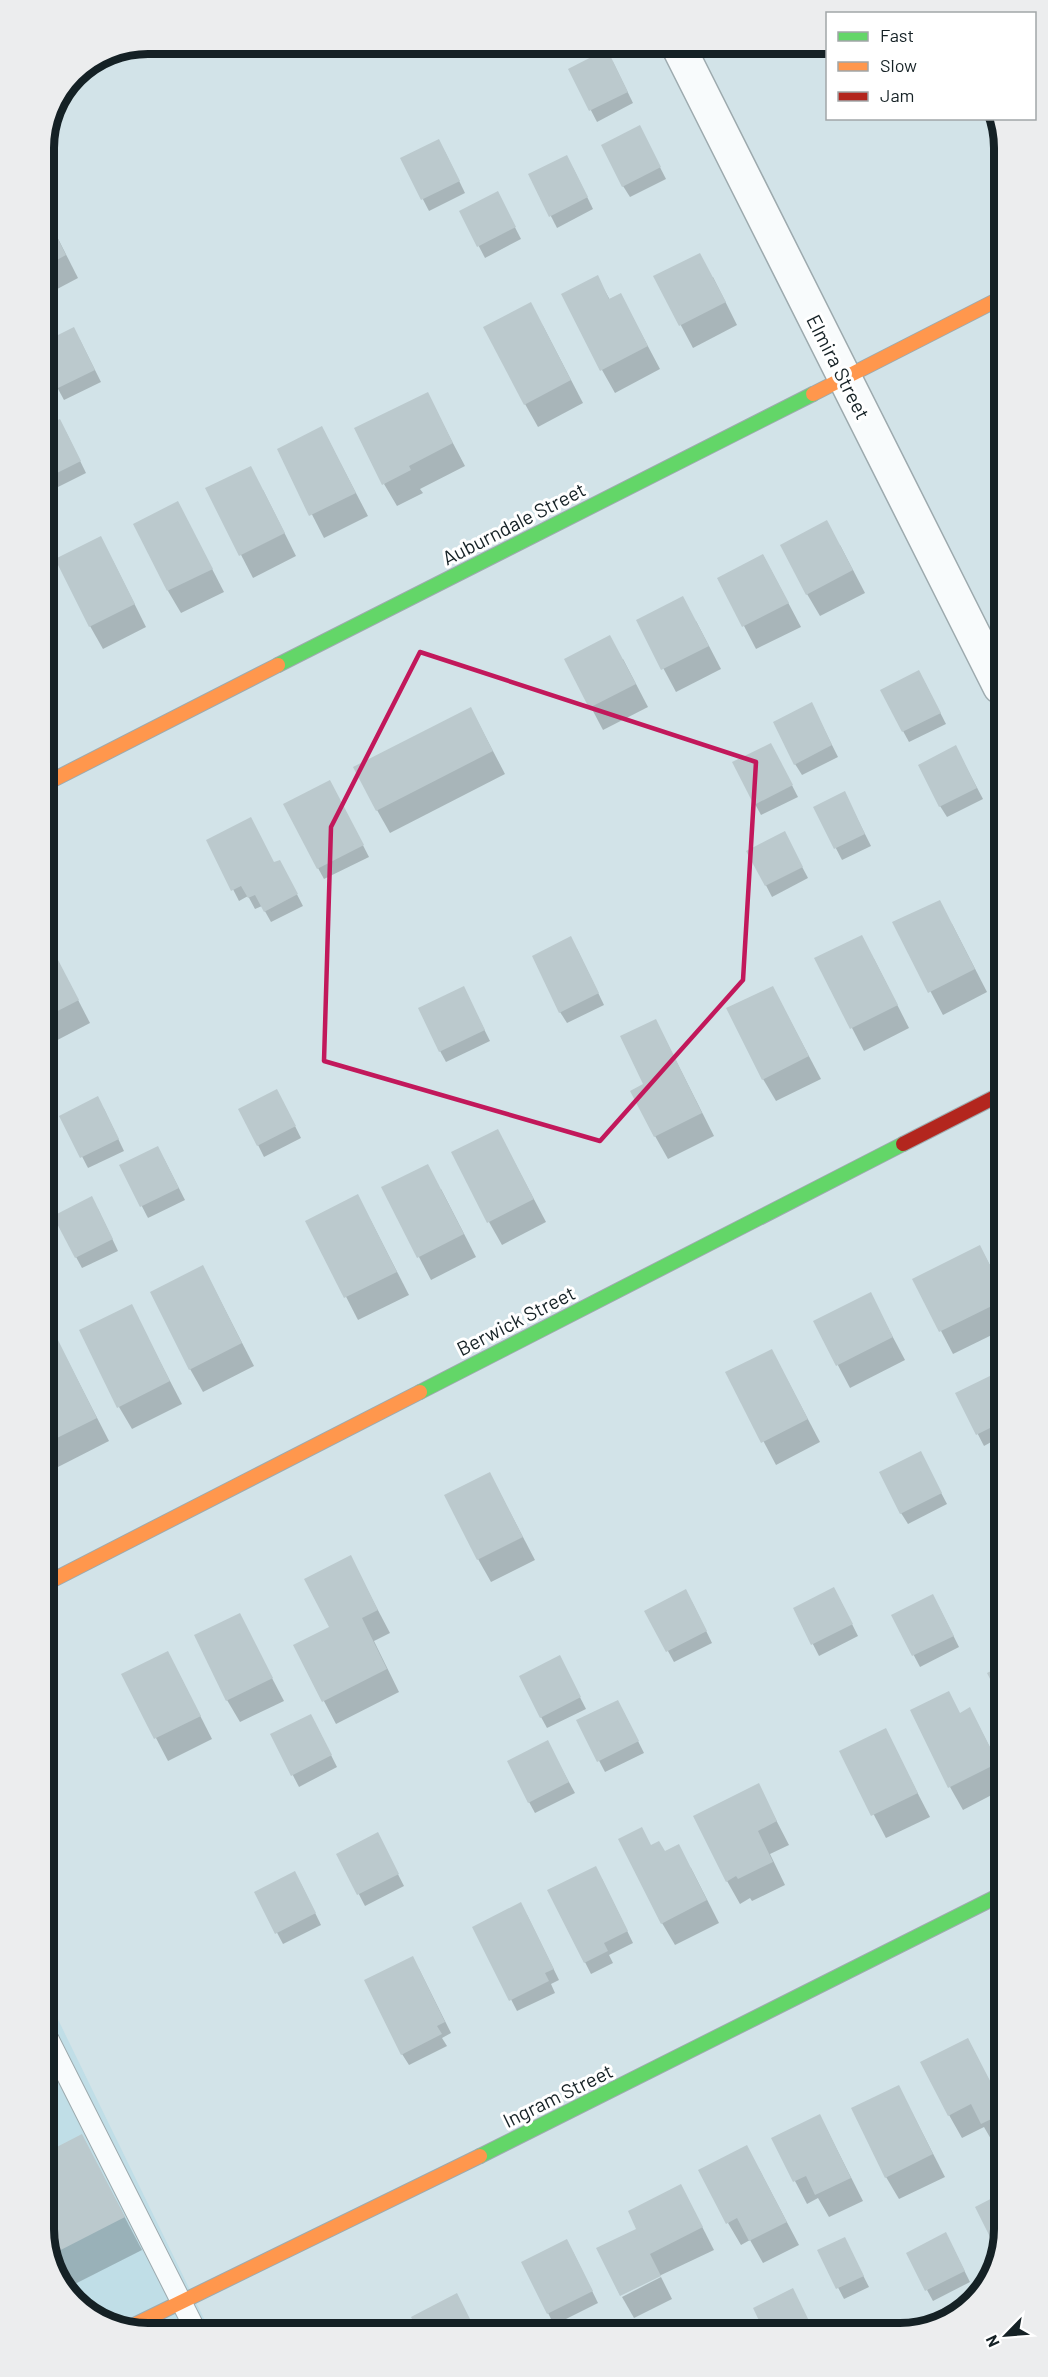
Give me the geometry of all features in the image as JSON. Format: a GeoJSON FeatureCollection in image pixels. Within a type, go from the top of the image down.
{"type":"FeatureCollection","features":[{"type":"Feature","properties":{"kind":"street","name":"Elmira Street"},"geometry":{"type":"LineString","coordinates":[[682,54],[994,675]]}},
{"type":"Feature","properties":{"kind":"street","name":"Auburndale Street"},"geometry":{"type":"LineString","coordinates":[[54,779],[994,302]]}},
{"type":"Feature","properties":{"kind":"street","name":"Berwick Street"},"geometry":{"type":"LineString","coordinates":[[54,1579],[994,1098]]}},
{"type":"Feature","properties":{"kind":"street","name":"Ingram Street"},"geometry":{"type":"LineString","coordinates":[[139,2323],[603,2096],[994,1898]]}},
{"type":"Feature","properties":{"kind":"lane"},"geometry":{"type":"LineString","coordinates":[[54,2052],[192,2323]]}},
{"type":"Feature","properties":{"kind":"highlighted area"},"geometry":{"type":"Polygon","coordinates":[[[420,652],[756,762],[743,980],[600,1141],[324,1061],[331,827],[420,652]]]}},
{"type":"Feature","properties":{"kind":"shaded area"},"geometry":{"type":"Polygon","coordinates":[[[54,2011],[206,2323],[142,2323],[112,2316],[91,2304],[73,2286],[64,2271],[59,2259],[54,2229],[54,2011]]]}},
{"type":"Feature","properties":{"kind":"building"},"geometry":{"type":"Polygon","coordinates":[[[597,54],[609,54],[628,92],[589,111],[568,69],[597,54]]]}},
{"type":"Feature","properties":{"kind":"building"},"geometry":{"type":"Polygon","coordinates":[[[640,125],[661,167],[622,187],[601,145],[640,125]]]}},
{"type":"Feature","properties":{"kind":"building"},"geometry":{"type":"Polygon","coordinates":[[[439,139],[460,181],[421,200],[400,158],[439,139]]]}},
{"type":"Feature","properties":{"kind":"building"},"geometry":{"type":"Polygon","coordinates":[[[567,155],[588,197],[549,217],[528,174],[567,155]]]}},
{"type":"Feature","properties":{"kind":"building"},"geometry":{"type":"Polygon","coordinates":[[[498,191],[516,227],[477,247],[459,211],[498,191]]]}},
{"type":"Feature","properties":{"kind":"building"},"geometry":{"type":"Polygon","coordinates":[[[54,231],[66,255],[54,262],[54,231]]]}},
{"type":"Feature","properties":{"kind":"building"},"geometry":{"type":"Polygon","coordinates":[[[700,253],[726,302],[679,326],[653,276],[700,253]]]}},
{"type":"Feature","properties":{"kind":"building"},"geometry":{"type":"Polygon","coordinates":[[[598,275],[609,299],[621,293],[648,346],[600,371],[561,294],[598,275]]]}},
{"type":"Feature","properties":{"kind":"building"},"geometry":{"type":"Polygon","coordinates":[[[531,302],[571,380],[524,405],[483,327],[531,302]]]}},
{"type":"Feature","properties":{"kind":"building"},"geometry":{"type":"Polygon","coordinates":[[[74,327],[95,370],[56,389],[54,385],[54,337],[74,327]]]}},
{"type":"Feature","properties":{"kind":"building"},"geometry":{"type":"Polygon","coordinates":[[[428,392],[453,443],[409,466],[411,470],[382,485],[354,428],[428,392]]]}},
{"type":"Feature","properties":{"kind":"building"},"geometry":{"type":"Polygon","coordinates":[[[60,419],[81,461],[54,474],[54,422],[60,419]]]}},
{"type":"Feature","properties":{"kind":"building"},"geometry":{"type":"Polygon","coordinates":[[[322,426],[356,493],[309,516],[277,449],[322,426]]]}},
{"type":"Feature","properties":{"kind":"building"},"geometry":{"type":"Polygon","coordinates":[[[251,466],[285,533],[239,556],[205,488],[251,466]]]}},
{"type":"Feature","properties":{"kind":"building"},"geometry":{"type":"Polygon","coordinates":[[[178,501],[213,569],[167,591],[133,524],[178,501]]]}},
{"type":"Feature","properties":{"kind":"building"},"geometry":{"type":"Polygon","coordinates":[[[827,520],[853,570],[806,595],[780,545],[827,520]]]}},
{"type":"Feature","properties":{"kind":"building"},"geometry":{"type":"Polygon","coordinates":[[[101,536],[135,604],[89,627],[55,559],[101,536]]]}},
{"type":"Feature","properties":{"kind":"building"},"geometry":{"type":"Polygon","coordinates":[[[763,554],[789,603],[742,627],[717,578],[763,554]]]}},
{"type":"Feature","properties":{"kind":"building"},"geometry":{"type":"Polygon","coordinates":[[[683,596],[709,646],[661,670],[636,620],[683,596]]]}},
{"type":"Feature","properties":{"kind":"building"},"geometry":{"type":"Polygon","coordinates":[[[610,635],[636,684],[589,708],[564,659],[610,635]]]}},
{"type":"Feature","properties":{"kind":"building"},"geometry":{"type":"Polygon","coordinates":[[[919,670],[941,713],[902,732],[880,690],[919,670]]]}},
{"type":"Feature","properties":{"kind":"building"},"geometry":{"type":"Polygon","coordinates":[[[812,702],[832,745],[794,765],[773,722],[812,702]]]}},
{"type":"Feature","properties":{"kind":"building"},"geometry":{"type":"Polygon","coordinates":[[[471,707],[493,751],[376,811],[353,767],[471,707]]]}},
{"type":"Feature","properties":{"kind":"building"},"geometry":{"type":"Polygon","coordinates":[[[771,743],[793,785],[754,805],[732,762],[771,743]]]}},
{"type":"Feature","properties":{"kind":"building"},"geometry":{"type":"Polygon","coordinates":[[[956,745],[977,788],[939,807],[918,765],[956,745]]]}},
{"type":"Feature","properties":{"kind":"building"},"geometry":{"type":"Polygon","coordinates":[[[330,780],[364,845],[317,869],[283,804],[330,780]]]}},
{"type":"Feature","properties":{"kind":"building"},"geometry":{"type":"Polygon","coordinates":[[[845,791],[865,834],[834,849],[813,807],[845,791]]]}},
{"type":"Feature","properties":{"kind":"building"},"geometry":{"type":"Polygon","coordinates":[[[251,817],[274,862],[280,860],[298,894],[264,912],[255,895],[248,898],[241,886],[231,891],[206,840],[251,817]]]}},
{"type":"Feature","properties":{"kind":"building"},"geometry":{"type":"Polygon","coordinates":[[[785,831],[803,867],[765,886],[746,851],[785,831]]]}},
{"type":"Feature","properties":{"kind":"building"},"geometry":{"type":"Polygon","coordinates":[[[940,900],[975,969],[928,993],[892,922],[940,900]]]}},
{"type":"Feature","properties":{"kind":"building"},"geometry":{"type":"Polygon","coordinates":[[[862,935],[898,1005],[850,1029],[814,958],[862,935]]]}},
{"type":"Feature","properties":{"kind":"building"},"geometry":{"type":"Polygon","coordinates":[[[571,936],[599,993],[559,1013],[532,956],[571,936]]]}},
{"type":"Feature","properties":{"kind":"building"},"geometry":{"type":"Polygon","coordinates":[[[54,952],[79,1000],[54,1013],[54,952]]]}},
{"type":"Feature","properties":{"kind":"building"},"geometry":{"type":"Polygon","coordinates":[[[464,986],[485,1030],[439,1052],[418,1008],[464,986]]]}},
{"type":"Feature","properties":{"kind":"building"},"geometry":{"type":"Polygon","coordinates":[[[773,986],[809,1056],[762,1080],[726,1008],[773,986]]]}},
{"type":"Feature","properties":{"kind":"building"},"geometry":{"type":"Polygon","coordinates":[[[656,1019],[702,1113],[654,1137],[630,1091],[643,1084],[620,1036],[656,1019]]]}},
{"type":"Feature","properties":{"kind":"building"},"geometry":{"type":"Polygon","coordinates":[[[277,1089],[296,1126],[257,1146],[238,1109],[277,1089]]]}},
{"type":"Feature","properties":{"kind":"building"},"geometry":{"type":"Polygon","coordinates":[[[98,1096],[119,1139],[80,1158],[59,1116],[98,1096]]]}},
{"type":"Feature","properties":{"kind":"building"},"geometry":{"type":"Polygon","coordinates":[[[498,1129],[534,1199],[487,1223],[451,1152],[498,1129]]]}},
{"type":"Feature","properties":{"kind":"building"},"geometry":{"type":"Polygon","coordinates":[[[158,1146],[179,1188],[140,1207],[119,1165],[158,1146]]]}},
{"type":"Feature","properties":{"kind":"building"},"geometry":{"type":"Polygon","coordinates":[[[428,1164],[464,1234],[417,1258],[381,1187],[428,1164]]]}},
{"type":"Feature","properties":{"kind":"building"},"geometry":{"type":"Polygon","coordinates":[[[358,1194],[397,1272],[344,1298],[305,1221],[358,1194]]]}},
{"type":"Feature","properties":{"kind":"building"},"geometry":{"type":"Polygon","coordinates":[[[92,1196],[113,1239],[75,1258],[54,1215],[92,1196]]]}},
{"type":"Feature","properties":{"kind":"building"},"geometry":{"type":"Polygon","coordinates":[[[980,1245],[994,1273],[994,1305],[939,1332],[912,1279],[980,1245]]]}},
{"type":"Feature","properties":{"kind":"building"},"geometry":{"type":"Polygon","coordinates":[[[203,1265],[242,1343],[189,1370],[150,1292],[203,1265]]]}},
{"type":"Feature","properties":{"kind":"building"},"geometry":{"type":"Polygon","coordinates":[[[871,1292],[893,1337],[836,1366],[813,1321],[871,1292]]]}},
{"type":"Feature","properties":{"kind":"building"},"geometry":{"type":"Polygon","coordinates":[[[132,1304],[170,1381],[117,1408],[79,1330],[132,1304]]]}},
{"type":"Feature","properties":{"kind":"building"},"geometry":{"type":"Polygon","coordinates":[[[58,1340],[97,1418],[54,1440],[54,1342],[58,1340]]]}},
{"type":"Feature","properties":{"kind":"building"},"geometry":{"type":"Polygon","coordinates":[[[772,1349],[808,1419],[761,1443],[725,1372],[772,1349]]]}},
{"type":"Feature","properties":{"kind":"building"},"geometry":{"type":"Polygon","coordinates":[[[994,1374],[994,1426],[976,1435],[955,1393],[994,1374]]]}},
{"type":"Feature","properties":{"kind":"building"},"geometry":{"type":"Polygon","coordinates":[[[921,1451],[942,1493],[900,1514],[879,1472],[921,1451]]]}},
{"type":"Feature","properties":{"kind":"building"},"geometry":{"type":"Polygon","coordinates":[[[490,1472],[523,1537],[477,1560],[444,1495],[490,1472]]]}},
{"type":"Feature","properties":{"kind":"building"},"geometry":{"type":"Polygon","coordinates":[[[351,1555],[378,1610],[362,1618],[387,1669],[322,1702],[293,1645],[329,1627],[304,1579],[351,1555]]]}},
{"type":"Feature","properties":{"kind":"building"},"geometry":{"type":"Polygon","coordinates":[[[834,1587],[853,1624],[811,1645],[793,1608],[834,1587]]]}},
{"type":"Feature","properties":{"kind":"building"},"geometry":{"type":"Polygon","coordinates":[[[686,1589],[707,1631],[666,1652],[644,1611],[686,1589]]]}},
{"type":"Feature","properties":{"kind":"building"},"geometry":{"type":"Polygon","coordinates":[[[933,1594],[954,1636],[912,1656],[891,1615],[933,1594]]]}},
{"type":"Feature","properties":{"kind":"building"},"geometry":{"type":"Polygon","coordinates":[[[240,1613],[273,1678],[226,1701],[194,1635],[240,1613]]]}},
{"type":"Feature","properties":{"kind":"building"},"geometry":{"type":"Polygon","coordinates":[[[168,1651],[201,1716],[154,1739],[121,1674],[168,1651]]]}},
{"type":"Feature","properties":{"kind":"building"},"geometry":{"type":"Polygon","coordinates":[[[560,1655],[581,1697],[540,1718],[519,1676],[560,1655]]]}},
{"type":"Feature","properties":{"kind":"building"},"geometry":{"type":"Polygon","coordinates":[[[994,1670],[994,1687],[987,1673],[994,1670]]]}},
{"type":"Feature","properties":{"kind":"building"},"geometry":{"type":"Polygon","coordinates":[[[949,1691],[960,1713],[970,1707],[994,1755],[994,1765],[948,1788],[910,1710],[949,1691]]]}},
{"type":"Feature","properties":{"kind":"building"},"geometry":{"type":"Polygon","coordinates":[[[618,1700],[639,1741],[597,1762],[576,1720],[618,1700]]]}},
{"type":"Feature","properties":{"kind":"building"},"geometry":{"type":"Polygon","coordinates":[[[311,1714],[332,1755],[291,1776],[270,1734],[311,1714]]]}},
{"type":"Feature","properties":{"kind":"building"},"geometry":{"type":"Polygon","coordinates":[[[886,1728],[918,1793],[871,1816],[839,1751],[886,1728]]]}},
{"type":"Feature","properties":{"kind":"building"},"geometry":{"type":"Polygon","coordinates":[[[548,1740],[569,1782],[528,1803],[507,1761],[548,1740]]]}},
{"type":"Feature","properties":{"kind":"building"},"geometry":{"type":"Polygon","coordinates":[[[759,1783],[777,1821],[758,1831],[773,1862],[738,1879],[736,1876],[726,1882],[693,1816],[759,1783]]]}},
{"type":"Feature","properties":{"kind":"building"},"geometry":{"type":"Polygon","coordinates":[[[642,1827],[651,1845],[659,1841],[665,1851],[679,1844],[707,1900],[661,1924],[618,1839],[642,1827]]]}},
{"type":"Feature","properties":{"kind":"building"},"geometry":{"type":"Polygon","coordinates":[[[378,1832],[399,1874],[357,1895],[336,1854],[378,1832]]]}},
{"type":"Feature","properties":{"kind":"building"},"geometry":{"type":"Polygon","coordinates":[[[596,1866],[628,1931],[604,1943],[608,1951],[584,1963],[547,1890],[596,1866]]]}},
{"type":"Feature","properties":{"kind":"building"},"geometry":{"type":"Polygon","coordinates":[[[295,1871],[316,1913],[275,1934],[254,1892],[295,1871]]]}},
{"type":"Feature","properties":{"kind":"building"},"geometry":{"type":"Polygon","coordinates":[[[521,1902],[554,1969],[545,1973],[549,1981],[509,2001],[472,1927],[521,1902]]]}},
{"type":"Feature","properties":{"kind":"building"},"geometry":{"type":"Polygon","coordinates":[[[413,1956],[445,2022],[437,2026],[442,2034],[401,2055],[364,1980],[413,1956]]]}},
{"type":"Feature","properties":{"kind":"building"},"geometry":{"type":"Polygon","coordinates":[[[968,2038],[994,2089],[994,2118],[981,2124],[971,2104],[948,2116],[920,2062],[968,2038]]]}},
{"type":"Feature","properties":{"kind":"building"},"geometry":{"type":"Polygon","coordinates":[[[899,2085],[933,2154],[885,2178],[851,2108],[899,2085]]]}},
{"type":"Feature","properties":{"kind":"building"},"geometry":{"type":"Polygon","coordinates":[[[820,2114],[851,2178],[815,2195],[806,2176],[793,2182],[771,2138],[820,2114]]]}},
{"type":"Feature","properties":{"kind":"building"},"geometry":{"type":"Polygon","coordinates":[[[82,2134],[125,2217],[57,2252],[54,2229],[54,2148],[82,2134]]]}},
{"type":"Feature","properties":{"kind":"building"},"geometry":{"type":"Polygon","coordinates":[[[747,2145],[787,2222],[749,2241],[737,2218],[726,2224],[698,2170],[747,2145]]]}},
{"type":"Feature","properties":{"kind":"building"},"geometry":{"type":"Polygon","coordinates":[[[681,2184],[703,2227],[650,2254],[661,2276],[620,2296],[596,2248],[636,2229],[628,2211],[681,2184]]]}},
{"type":"Feature","properties":{"kind":"building"},"geometry":{"type":"Polygon","coordinates":[[[994,2197],[993,2242],[975,2207],[994,2197]]]}},
{"type":"Feature","properties":{"kind":"building"},"geometry":{"type":"Polygon","coordinates":[[[946,2232],[965,2271],[925,2291],[906,2253],[946,2232]]]}},
{"type":"Feature","properties":{"kind":"building"},"geometry":{"type":"Polygon","coordinates":[[[845,2237],[864,2276],[836,2289],[817,2250],[845,2237]]]}},
{"type":"Feature","properties":{"kind":"building"},"geometry":{"type":"Polygon","coordinates":[[[567,2239],[593,2291],[547,2314],[521,2262],[567,2239]]]}},
{"type":"Feature","properties":{"kind":"building"},"geometry":{"type":"Polygon","coordinates":[[[793,2288],[810,2323],[760,2323],[753,2308],[793,2288]]]}},
{"type":"Feature","properties":{"kind":"building"},"geometry":{"type":"Polygon","coordinates":[[[457,2293],[472,2323],[414,2323],[411,2317],[457,2293]]]}},
{"type":"Feature","properties":{"kind":"traffic: fast"},"geometry":{"type":"LineString","coordinates":[[278,665],[813,394]]}},
{"type":"Feature","properties":{"kind":"traffic: fast"},"geometry":{"type":"LineString","coordinates":[[420,1392],[903,1144]]}},
{"type":"Feature","properties":{"kind":"traffic: fast"},"geometry":{"type":"LineString","coordinates":[[480,2156],[994,1898]]}},
{"type":"Feature","properties":{"kind":"traffic: slow"},"geometry":{"type":"LineString","coordinates":[[813,394],[994,302]]}},
{"type":"Feature","properties":{"kind":"traffic: slow"},"geometry":{"type":"LineString","coordinates":[[54,779],[278,665]]}},
{"type":"Feature","properties":{"kind":"traffic: slow"},"geometry":{"type":"LineString","coordinates":[[54,1579],[420,1392]]}},
{"type":"Feature","properties":{"kind":"traffic: slow"},"geometry":{"type":"LineString","coordinates":[[139,2323],[480,2156]]}},
{"type":"Feature","properties":{"kind":"traffic: jam"},"geometry":{"type":"LineString","coordinates":[[903,1144],[994,1098]]}}]}
